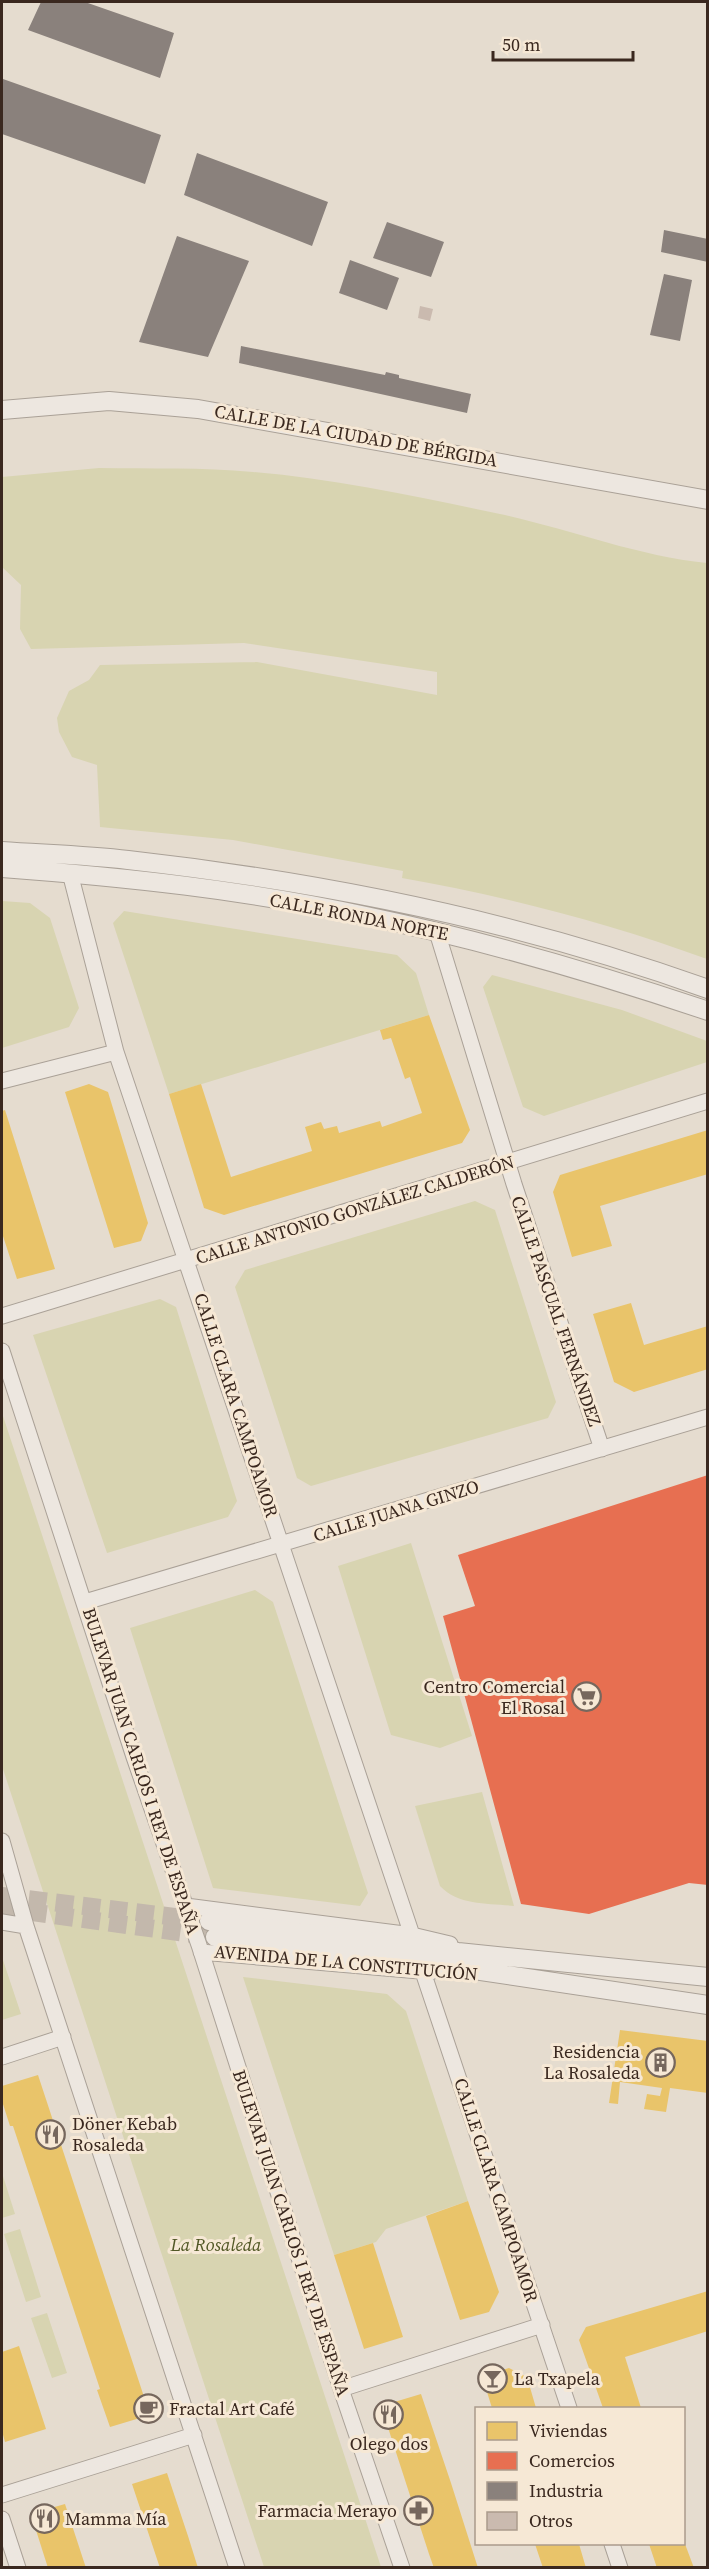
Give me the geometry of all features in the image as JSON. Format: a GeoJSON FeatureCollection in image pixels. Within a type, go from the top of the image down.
{"type":"FeatureCollection","features":[{"type":"Feature","properties":{"kind":"street","name":"CALLE DE LA CIUDAD DE BÉRGIDA"},"geometry":{"type":"LineString","coordinates":[[2,410],[109,401],[198,409],[708,500]]}},
{"type":"Feature","properties":{"kind":"street","name":"CALLE RONDA NORTE"},"geometry":{"type":"LineString","coordinates":[[2,851],[127,860],[365,896],[591,950],[708,989]]}},
{"type":"Feature","properties":{"kind":"street","name":"CALLE RONDA NORTE"},"geometry":{"type":"LineString","coordinates":[[2,868],[70,873],[266,898],[365,915],[584,970],[708,1011]]}},
{"type":"Feature","properties":{"kind":"street","name":"CALLE CLARA CAMPOAMOR"},"geometry":{"type":"LineString","coordinates":[[70,873],[116,1052],[188,1261],[412,1935]]}},
{"type":"Feature","properties":{"kind":"street","name":"CALLE PASCUAL FERNÁNDEZ"},"geometry":{"type":"LineString","coordinates":[[437,932],[508,1164],[602,1449]]}},
{"type":"Feature","properties":{"kind":"street"},"geometry":{"type":"LineString","coordinates":[[2,1081],[116,1052]]}},
{"type":"Feature","properties":{"kind":"street","name":"CALLE ANTONIO GONZÁLEZ CALDERÓN"},"geometry":{"type":"LineString","coordinates":[[2,1316],[508,1164],[708,1101]]}},
{"type":"Feature","properties":{"kind":"street","name":"BULEVAR JUAN CARLOS I REY DE ESPAÑA"},"geometry":{"type":"LineString","coordinates":[[2,1351],[134,1757],[186,1906],[341,2389],[402,2568]]}},
{"type":"Feature","properties":{"kind":"street","name":"CALLE JUANA GINZO"},"geometry":{"type":"LineString","coordinates":[[85,1602],[708,1417]]}},
{"type":"Feature","properties":{"kind":"street"},"geometry":{"type":"LineString","coordinates":[[2,1841],[8,1882],[26,1926],[237,2568]]}},
{"type":"Feature","properties":{"kind":"street","name":"AVENIDA DE LA CONSTITUCIÓN"},"geometry":{"type":"LineString","coordinates":[[186,1906],[412,1935],[488,1954]]}},
{"type":"Feature","properties":{"kind":"street"},"geometry":{"type":"LineString","coordinates":[[2,1922],[26,1926]]}},
{"type":"Feature","properties":{"kind":"street","name":"AVENIDA DE LA CONSTITUCIÓN"},"geometry":{"type":"LineString","coordinates":[[708,1977],[212,1929],[492,1974],[708,2005]]}},
{"type":"Feature","properties":{"kind":"street","name":"AVENIDA DE LA CONSTITUCIÓN"},"geometry":{"type":"LineString","coordinates":[[201,1952],[423,1972],[492,1974]]}},
{"type":"Feature","properties":{"kind":"street","name":"CALLE CLARA CAMPOAMOR"},"geometry":{"type":"LineString","coordinates":[[423,1972],[521,2263],[529,2294],[543,2325],[568,2407]]}},
{"type":"Feature","properties":{"kind":"street"},"geometry":{"type":"LineString","coordinates":[[2,2057],[63,2037]]}},
{"type":"Feature","properties":{"kind":"street"},"geometry":{"type":"LineString","coordinates":[[341,2389],[543,2325]]}},
{"type":"Feature","properties":{"kind":"street"},"geometry":{"type":"LineString","coordinates":[[2,2495],[194,2435]]}},
{"type":"Feature","properties":{"kind":"street"},"geometry":{"type":"LineString","coordinates":[[2,2519],[18,2568]]}},
{"type":"Feature","properties":{"kind":"street"},"geometry":{"type":"LineString","coordinates":[[612,2545],[620,2568]]}},
{"type":"Feature","properties":{"kind":"green space"},"geometry":{"type":"Polygon","coordinates":[[[99,468],[234,470],[346,484],[500,514],[629,548],[681,560],[707,563],[707,959],[556,912],[479,893],[402,878],[403,871],[233,840],[100,827],[97,765],[72,757],[59,732],[57,718],[69,691],[89,680],[100,665],[257,662],[437,695],[437,672],[244,643],[31,649],[20,629],[21,585],[2,567],[2,477],[99,468]]]}},
{"type":"Feature","properties":{"kind":"green space"},"geometry":{"type":"Polygon","coordinates":[[[2,901],[30,903],[50,918],[79,1008],[69,1027],[2,1048],[2,901]]]}},
{"type":"Feature","properties":{"kind":"green space"},"geometry":{"type":"Polygon","coordinates":[[[124,911],[397,955],[416,973],[429,1015],[169,1094],[113,923],[124,911]]]}},
{"type":"Feature","properties":{"kind":"green space"},"geometry":{"type":"Polygon","coordinates":[[[492,975],[622,1010],[707,1041],[707,1062],[544,1116],[523,1107],[483,987],[492,975]]]}},
{"type":"Feature","properties":{"kind":"green space"},"geometry":{"type":"Polygon","coordinates":[[[475,1201],[495,1210],[556,1402],[548,1418],[311,1486],[297,1478],[235,1287],[245,1270],[475,1201]]]}},
{"type":"Feature","properties":{"kind":"green space"},"geometry":{"type":"Polygon","coordinates":[[[160,1299],[176,1307],[237,1501],[228,1517],[107,1553],[33,1335],[160,1299]]]}},
{"type":"Feature","properties":{"kind":"green space","name":"La Rosaleda"},"geometry":{"type":"Polygon","coordinates":[[[2,1413],[381,2567],[264,2567],[2,1766],[2,1413]]]}},
{"type":"Feature","properties":{"kind":"green space"},"geometry":{"type":"Polygon","coordinates":[[[411,1543],[472,1736],[440,1748],[391,1735],[338,1566],[411,1543]]]}},
{"type":"Feature","properties":{"kind":"green space"},"geometry":{"type":"Polygon","coordinates":[[[255,1590],[273,1602],[368,1893],[360,1906],[213,1888],[130,1628],[255,1590]]]}},
{"type":"Feature","properties":{"kind":"green space"},"geometry":{"type":"Polygon","coordinates":[[[482,1792],[514,1906],[465,1900],[440,1886],[415,1806],[482,1792]]]}},
{"type":"Feature","properties":{"kind":"green space"},"geometry":{"type":"Polygon","coordinates":[[[2,1957],[21,2014],[2,2020],[2,1957]]]}},
{"type":"Feature","properties":{"kind":"green space"},"geometry":{"type":"Polygon","coordinates":[[[243,1977],[387,1994],[406,2011],[468,2201],[386,2229],[376,2242],[334,2255],[243,1977]]]}},
{"type":"Feature","properties":{"kind":"green space"},"geometry":{"type":"Polygon","coordinates":[[[2,2173],[15,2214],[2,2218],[2,2173]]]}},
{"type":"Feature","properties":{"kind":"green space"},"geometry":{"type":"Polygon","coordinates":[[[20,2229],[41,2297],[26,2302],[4,2234],[20,2229]]]}},
{"type":"Feature","properties":{"kind":"green space"},"geometry":{"type":"Polygon","coordinates":[[[47,2313],[67,2373],[52,2378],[31,2318],[47,2313]]]}},
{"type":"Feature","properties":{"kind":"building: Viviendas"},"geometry":{"type":"Polygon","coordinates":[[[429,1015],[470,1130],[462,1143],[224,1215],[204,1208],[169,1094],[201,1084],[231,1177],[312,1151],[305,1127],[321,1122],[324,1129],[337,1126],[339,1133],[380,1121],[382,1127],[422,1113],[410,1077],[405,1079],[391,1038],[383,1040],[380,1030],[429,1015]]]}},
{"type":"Feature","properties":{"kind":"building: Viviendas"},"geometry":{"type":"Polygon","coordinates":[[[89,1084],[108,1092],[148,1223],[141,1241],[114,1248],[65,1092],[89,1084]]]}},
{"type":"Feature","properties":{"kind":"building: Viviendas"},"geometry":{"type":"Polygon","coordinates":[[[5,1110],[55,1269],[17,1279],[2,1233],[2,1111],[5,1110]]]}},
{"type":"Feature","properties":{"kind":"building: Viviendas"},"geometry":{"type":"Polygon","coordinates":[[[708,1130],[708,1174],[600,1206],[612,1246],[572,1257],[553,1192],[560,1175],[708,1130]]]}},
{"type":"Feature","properties":{"kind":"building: Viviendas"},"geometry":{"type":"Polygon","coordinates":[[[631,1303],[644,1345],[708,1326],[708,1369],[634,1392],[614,1382],[593,1314],[631,1303]]]}},
{"type":"Feature","properties":{"kind":"building: Viviendas","name":"Residencia La Rosaleda"},"geometry":{"type":"Polygon","coordinates":[[[620,2030],[708,2041],[708,2093],[670,2088],[666,2112],[644,2109],[647,2094],[660,2096],[662,2088],[620,2082],[618,2104],[609,2103],[620,2030]]]}},
{"type":"Feature","properties":{"kind":"building: Viviendas"},"geometry":{"type":"Polygon","coordinates":[[[38,2075],[150,2415],[110,2427],[97,2390],[100,2389],[13,2126],[10,2126],[2,2101],[2,2086],[38,2075]]]}},
{"type":"Feature","properties":{"kind":"building: Viviendas"},"geometry":{"type":"Polygon","coordinates":[[[468,2201],[499,2292],[489,2312],[460,2320],[426,2216],[468,2201]]]}},
{"type":"Feature","properties":{"kind":"building: Viviendas"},"geometry":{"type":"Polygon","coordinates":[[[373,2243],[403,2337],[364,2349],[334,2255],[373,2243]]]}},
{"type":"Feature","properties":{"kind":"building: Viviendas"},"geometry":{"type":"Polygon","coordinates":[[[708,2291],[708,2331],[625,2357],[641,2407],[603,2407],[579,2340],[586,2327],[708,2291]]]}},
{"type":"Feature","properties":{"kind":"building: Viviendas"},"geometry":{"type":"Polygon","coordinates":[[[19,2346],[46,2429],[5,2442],[2,2431],[2,2352],[19,2346]]]}},
{"type":"Feature","properties":{"kind":"building: Viviendas"},"geometry":{"type":"Polygon","coordinates":[[[509,2368],[527,2377],[536,2407],[492,2407],[482,2376],[509,2368]]]}},
{"type":"Feature","properties":{"kind":"building: Viviendas"},"geometry":{"type":"Polygon","coordinates":[[[421,2394],[478,2568],[434,2568],[429,2554],[381,2406],[421,2394]]]}},
{"type":"Feature","properties":{"kind":"building: Viviendas"},"geometry":{"type":"Polygon","coordinates":[[[167,2473],[198,2568],[160,2568],[132,2484],[167,2473]]]}},
{"type":"Feature","properties":{"kind":"building: Viviendas"},"geometry":{"type":"Polygon","coordinates":[[[65,2504],[86,2568],[48,2568],[35,2527],[44,2510],[65,2504]]]}},
{"type":"Feature","properties":{"kind":"building: Viviendas"},"geometry":{"type":"Polygon","coordinates":[[[685,2544],[694,2568],[657,2568],[649,2545],[685,2544]]]}},
{"type":"Feature","properties":{"kind":"building: Viviendas"},"geometry":{"type":"Polygon","coordinates":[[[535,2545],[579,2545],[586,2568],[543,2568],[535,2545]]]}},
{"type":"Feature","properties":{"kind":"building: Comercios","name":"Centro Comercial El Rosal"},"geometry":{"type":"Polygon","coordinates":[[[708,1475],[708,1885],[689,1883],[589,1914],[521,1904],[443,1616],[475,1606],[458,1555],[708,1475]]]}},
{"type":"Feature","properties":{"kind":"building: Industria"},"geometry":{"type":"Polygon","coordinates":[[[41,2],[85,2],[174,33],[160,78],[28,30],[41,2]]]}},
{"type":"Feature","properties":{"kind":"building: Industria"},"geometry":{"type":"Polygon","coordinates":[[[3,79],[161,135],[145,184],[2,134],[3,79]]]}},
{"type":"Feature","properties":{"kind":"building: Industria"},"geometry":{"type":"Polygon","coordinates":[[[197,153],[328,202],[312,246],[184,195],[197,153]]]}},
{"type":"Feature","properties":{"kind":"building: Industria"},"geometry":{"type":"Polygon","coordinates":[[[387,222],[444,242],[431,277],[373,258],[387,222]]]}},
{"type":"Feature","properties":{"kind":"building: Industria"},"geometry":{"type":"Polygon","coordinates":[[[664,230],[708,239],[708,262],[661,252],[664,230]]]}},
{"type":"Feature","properties":{"kind":"building: Industria"},"geometry":{"type":"Polygon","coordinates":[[[177,236],[249,261],[208,357],[139,342],[177,236]]]}},
{"type":"Feature","properties":{"kind":"building: Industria"},"geometry":{"type":"Polygon","coordinates":[[[350,260],[399,278],[387,310],[339,293],[350,260]]]}},
{"type":"Feature","properties":{"kind":"building: Industria"},"geometry":{"type":"Polygon","coordinates":[[[664,274],[692,280],[680,341],[650,335],[664,274]]]}},
{"type":"Feature","properties":{"kind":"building: Industria"},"geometry":{"type":"Polygon","coordinates":[[[241,346],[385,375],[386,372],[399,375],[399,378],[471,394],[467,413],[239,363],[241,346]]]}},
{"type":"Feature","properties":{"kind":"building: Otros"},"geometry":{"type":"Polygon","coordinates":[[[420,306],[433,309],[430,321],[418,318],[420,306]]]}},
{"type":"Feature","properties":{"kind":"tunnel"},"geometry":{"type":"LineString","coordinates":[[2,1896],[209,1921]]}},
{"type":"Feature","properties":{"kind":"tunnel"},"geometry":{"type":"LineString","coordinates":[[2,1908],[215,1937]]}},
{"type":"Feature","properties":{"kind":"place","name":"Centro Comercial El Rosal"},"geometry":{"type":"Point","coordinates":[586,1697]}},
{"type":"Feature","properties":{"kind":"place","name":"Residencia La Rosaleda"},"geometry":{"type":"Point","coordinates":[661,2062]}},
{"type":"Feature","properties":{"kind":"place","name":"Döner Kebab Rosaleda"},"geometry":{"type":"Point","coordinates":[51,2134]}},
{"type":"Feature","properties":{"kind":"place","name":"La Txapela"},"geometry":{"type":"Point","coordinates":[493,2379]}},
{"type":"Feature","properties":{"kind":"place","name":"Fractal Art Café"},"geometry":{"type":"Point","coordinates":[148,2409]}},
{"type":"Feature","properties":{"kind":"place","name":"Olego dos"},"geometry":{"type":"Point","coordinates":[389,2415]}},
{"type":"Feature","properties":{"kind":"place","name":"Farmacia Merayo"},"geometry":{"type":"Point","coordinates":[418,2511]}},
{"type":"Feature","properties":{"kind":"place","name":"Mamma Mía"},"geometry":{"type":"Point","coordinates":[44,2519]}}]}
